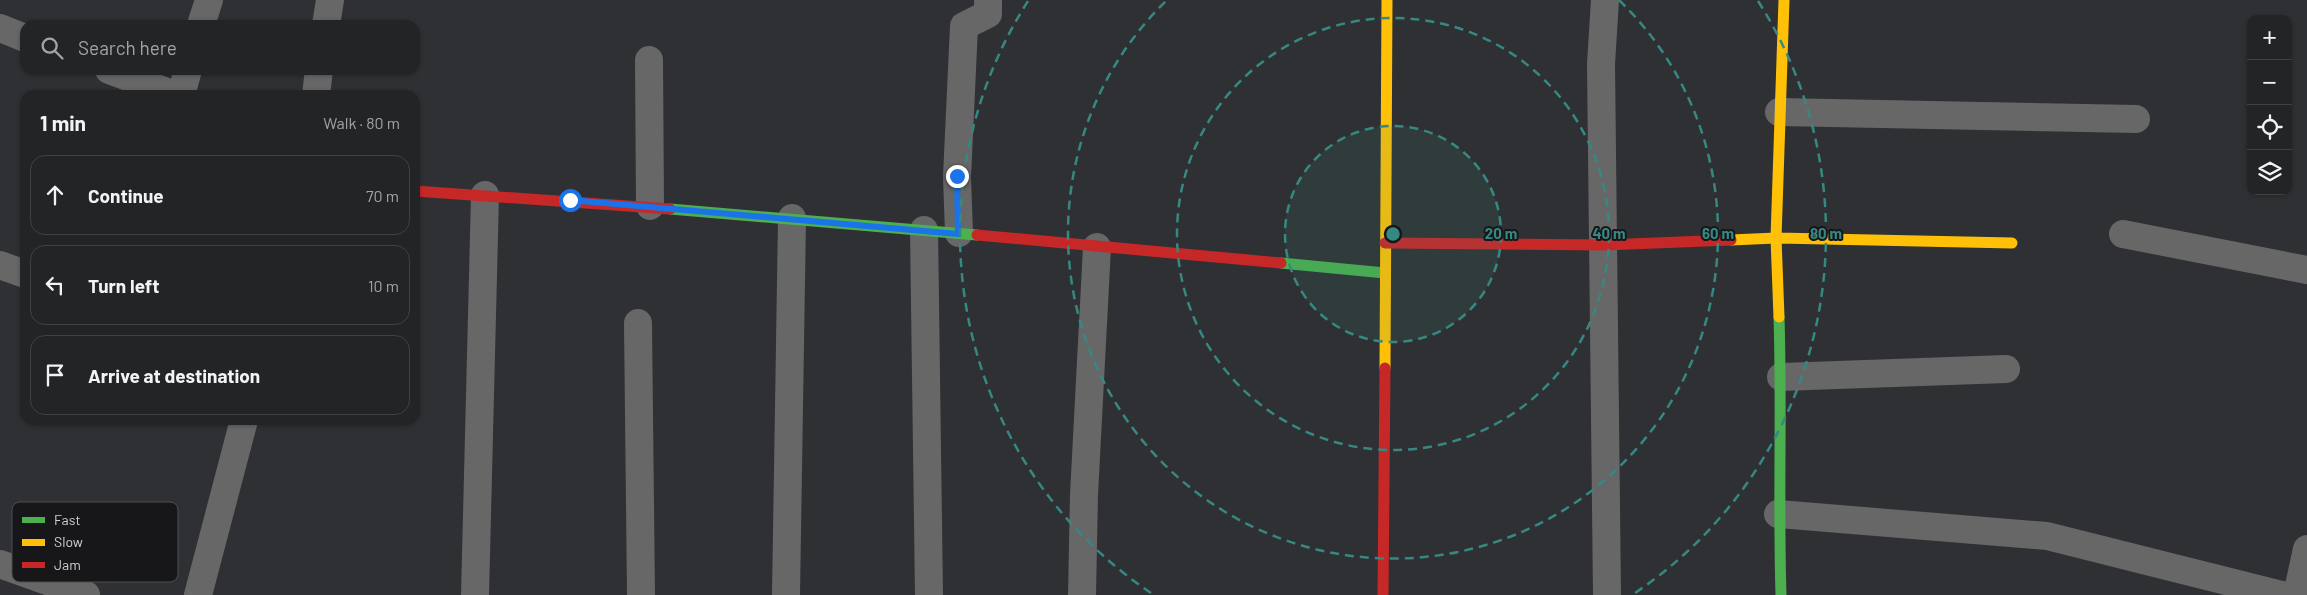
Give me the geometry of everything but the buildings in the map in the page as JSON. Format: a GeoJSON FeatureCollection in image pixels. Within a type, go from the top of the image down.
{"type":"FeatureCollection","features":[{"type":"Feature","properties":{"kind":"street"},"geometry":{"type":"LineString","coordinates":[[203,20],[209,0]]}},
{"type":"Feature","properties":{"kind":"street"},"geometry":{"type":"LineString","coordinates":[[327,20],[330,0]]}},
{"type":"Feature","properties":{"kind":"street"},"geometry":{"type":"LineString","coordinates":[[958,234],[957,176],[964,26],[988,14],[988,0]]}},
{"type":"Feature","properties":{"kind":"street"},"geometry":{"type":"LineString","coordinates":[[1383,595],[1387,0]]}},
{"type":"Feature","properties":{"kind":"street"},"geometry":{"type":"LineString","coordinates":[[1605,0],[1601,64],[1607,595]]}},
{"type":"Feature","properties":{"kind":"street"},"geometry":{"type":"LineString","coordinates":[[1781,595],[1778,514],[1781,377],[1776,238],[1784,0]]}},
{"type":"Feature","properties":{"kind":"street"},"geometry":{"type":"LineString","coordinates":[[0,28],[20,36]]}},
{"type":"Feature","properties":{"kind":"street"},"geometry":{"type":"LineString","coordinates":[[649,60],[650,206]]}},
{"type":"Feature","properties":{"kind":"street"},"geometry":{"type":"LineString","coordinates":[[122,75],[162,90]]}},
{"type":"Feature","properties":{"kind":"street"},"geometry":{"type":"LineString","coordinates":[[182,90],[187,75]]}},
{"type":"Feature","properties":{"kind":"street"},"geometry":{"type":"LineString","coordinates":[[317,90],[318,75]]}},
{"type":"Feature","properties":{"kind":"street"},"geometry":{"type":"LineString","coordinates":[[1779,112],[2136,119]]}},
{"type":"Feature","properties":{"kind":"street"},"geometry":{"type":"LineString","coordinates":[[420,191],[650,206],[792,218],[1385,273]]}},
{"type":"Feature","properties":{"kind":"street"},"geometry":{"type":"LineString","coordinates":[[476,595],[485,195]]}},
{"type":"Feature","properties":{"kind":"street"},"geometry":{"type":"LineString","coordinates":[[786,595],[792,218]]}},
{"type":"Feature","properties":{"kind":"street"},"geometry":{"type":"LineString","coordinates":[[924,230],[929,595]]}},
{"type":"Feature","properties":{"kind":"street"},"geometry":{"type":"LineString","coordinates":[[2123,234],[2307,270]]}},
{"type":"Feature","properties":{"kind":"street"},"geometry":{"type":"LineString","coordinates":[[1385,243],[1604,245],[1776,238],[2012,243]]}},
{"type":"Feature","properties":{"kind":"street"},"geometry":{"type":"LineString","coordinates":[[1082,595],[1084,495],[1097,247]]}},
{"type":"Feature","properties":{"kind":"street"},"geometry":{"type":"LineString","coordinates":[[0,265],[20,272]]}},
{"type":"Feature","properties":{"kind":"street"},"geometry":{"type":"LineString","coordinates":[[638,323],[641,595]]}},
{"type":"Feature","properties":{"kind":"street"},"geometry":{"type":"LineString","coordinates":[[1781,377],[2006,369]]}},
{"type":"Feature","properties":{"kind":"street"},"geometry":{"type":"LineString","coordinates":[[198,595],[243,425]]}},
{"type":"Feature","properties":{"kind":"street"},"geometry":{"type":"LineString","coordinates":[[1778,514],[2047,536],[2282,595]]}},
{"type":"Feature","properties":{"kind":"street"},"geometry":{"type":"LineString","coordinates":[[2297,595],[2307,549]]}},
{"type":"Feature","properties":{"kind":"street"},"geometry":{"type":"LineString","coordinates":[[0,564],[12,568]]}},
{"type":"Feature","properties":{"kind":"street"},"geometry":{"type":"LineString","coordinates":[[50,582],[86,595]]}},
{"type":"Feature","properties":{"kind":"traffic: fast"},"geometry":{"type":"LineString","coordinates":[[670,209],[977,235]]}},
{"type":"Feature","properties":{"kind":"traffic: fast"},"geometry":{"type":"LineString","coordinates":[[1281,263],[1385,273]]}},
{"type":"Feature","properties":{"kind":"traffic: fast"},"geometry":{"type":"LineString","coordinates":[[1779,317],[1781,595]]}},
{"type":"Feature","properties":{"kind":"traffic: slow"},"geometry":{"type":"LineString","coordinates":[[1385,368],[1387,0]]}},
{"type":"Feature","properties":{"kind":"traffic: slow"},"geometry":{"type":"LineString","coordinates":[[1779,317],[1776,238],[1784,0]]}},
{"type":"Feature","properties":{"kind":"traffic: slow"},"geometry":{"type":"LineString","coordinates":[[1731,240],[1776,238],[2012,243]]}},
{"type":"Feature","properties":{"kind":"traffic: jam"},"geometry":{"type":"LineString","coordinates":[[420,191],[670,209]]}},
{"type":"Feature","properties":{"kind":"traffic: jam"},"geometry":{"type":"LineString","coordinates":[[977,235],[1281,263]]}},
{"type":"Feature","properties":{"kind":"traffic: jam"},"geometry":{"type":"LineString","coordinates":[[1385,243],[1604,245],[1731,240]]}},
{"type":"Feature","properties":{"kind":"traffic: jam"},"geometry":{"type":"LineString","coordinates":[[1383,595],[1385,368]]}},
{"type":"Feature","properties":{"kind":"route"},"geometry":{"type":"LineString","coordinates":[[570,200],[958,234],[957,176]]}}]}
